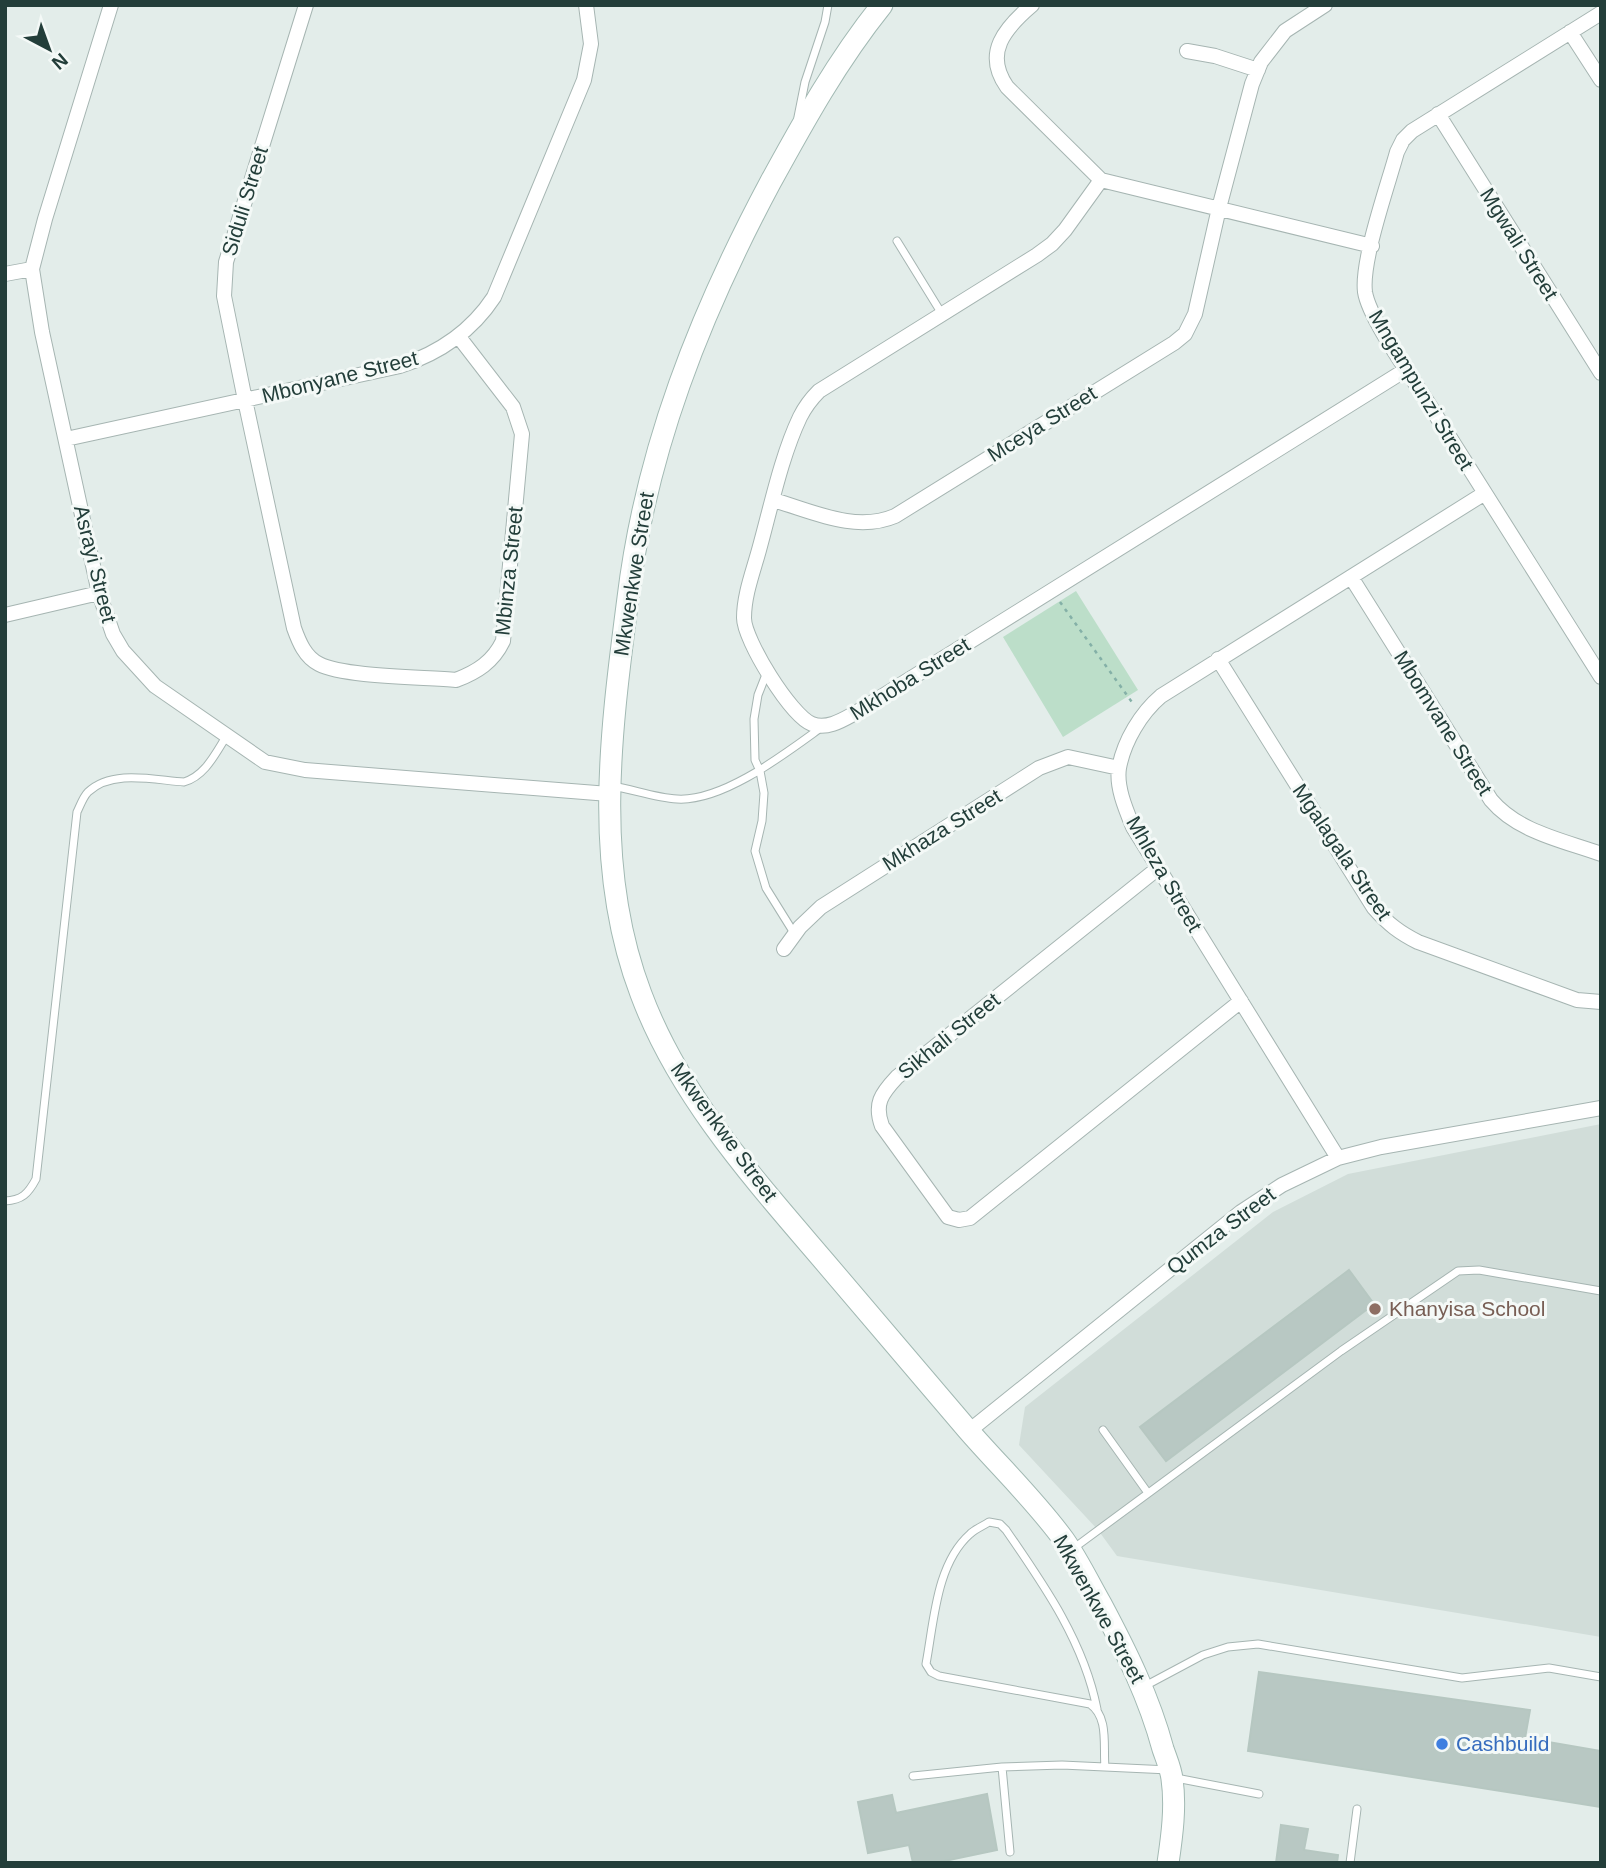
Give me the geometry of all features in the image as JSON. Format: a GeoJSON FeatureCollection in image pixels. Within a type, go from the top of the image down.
{"type":"FeatureCollection","features":[{"type":"Feature","properties":{"kind":"street","name":"Asrayi Street"},"geometry":{"type":"LineString","coordinates":[[111,5],[32,269],[42,332],[99,593],[113,634],[123,651],[155,685],[265,762],[281,766],[609,789]]}},
{"type":"Feature","properties":{"kind":"street","name":"Siduli Street"},"geometry":{"type":"LineString","coordinates":[[245,400],[225,296],[226,262],[306,5]]}},
{"type":"Feature","properties":{"kind":"street","name":"Mbonyane Street"},"geometry":{"type":"LineString","coordinates":[[66,439],[400,366],[436,352],[459,337],[474,324],[494,297],[584,79],[591,44],[586,5]]}},
{"type":"Feature","properties":{"kind":"street","name":"Mkwenkwe Street"},"geometry":{"type":"LineString","coordinates":[[882,5],[835,67],[733,253],[694,340],[671,404],[652,468],[633,551],[619,668],[609,789],[615,897],[623,940],[640,992],[665,1050],[704,1111],[749,1171],[969,1431],[1039,1509],[1071,1550],[1106,1614],[1152,1710],[1171,1774],[1172,1833],[1168,1863]]}},
{"type":"Feature","properties":{"kind":"street"},"geometry":{"type":"LineString","coordinates":[[1032,5],[999,44],[995,55],[1000,77],[1101,180],[1372,246]]}},
{"type":"Feature","properties":{"kind":"street","name":"Mceya Street"},"geometry":{"type":"LineString","coordinates":[[773,499],[849,522],[881,522],[1185,334],[1195,314],[1219,208],[1258,70],[1273,44],[1285,31],[1325,5]]}},
{"type":"Feature","properties":{"kind":"street","name":"Mngampunzi Street"},"geometry":{"type":"LineString","coordinates":[[1601,13],[1438,114],[1403,140],[1397,152],[1372,246],[1365,291],[1369,306],[1407,369],[1601,677]]}},
{"type":"Feature","properties":{"kind":"street"},"geometry":{"type":"LineString","coordinates":[[1570,33],[1601,80]]}},
{"type":"Feature","properties":{"kind":"street"},"geometry":{"type":"LineString","coordinates":[[1187,51],[1215,56],[1258,70]]}},
{"type":"Feature","properties":{"kind":"street","name":"Mgwali Street"},"geometry":{"type":"LineString","coordinates":[[1438,114],[1601,373]]}},
{"type":"Feature","properties":{"kind":"street","name":"Mkhoba Street"},"geometry":{"type":"LineString","coordinates":[[1101,180],[1052,244],[819,391],[808,403],[794,431],[773,499],[744,608],[744,622],[768,670],[788,701],[802,718],[813,725],[837,723],[857,712],[1407,369]]}},
{"type":"Feature","properties":{"kind":"street"},"geometry":{"type":"LineString","coordinates":[[5,274],[32,269]]}},
{"type":"Feature","properties":{"kind":"street","name":"Mbinza Street"},"geometry":{"type":"LineString","coordinates":[[245,400],[295,628],[305,652],[316,663],[331,668],[456,680],[472,674],[486,664],[497,653],[503,641],[522,434],[513,407],[459,337]]}},
{"type":"Feature","properties":{"kind":"street","name":"Mhleza Street"},"geometry":{"type":"LineString","coordinates":[[1338,1157],[1133,827],[1124,806],[1119,768],[1136,723],[1161,696],[1485,493]]}},
{"type":"Feature","properties":{"kind":"street","name":"Mbomvane Street"},"geometry":{"type":"LineString","coordinates":[[1351,577],[1491,800],[1501,811],[1524,826],[1601,854]]}},
{"type":"Feature","properties":{"kind":"street"},"geometry":{"type":"LineString","coordinates":[[5,615],[99,593]]}},
{"type":"Feature","properties":{"kind":"street","name":"Mgalagala Street"},"geometry":{"type":"LineString","coordinates":[[1218,659],[1374,908],[1385,921],[1399,933],[1418,942],[1577,1000],[1601,1002]]}},
{"type":"Feature","properties":{"kind":"street","name":"Mkhaza Street"},"geometry":{"type":"LineString","coordinates":[[784,948],[809,916],[821,907],[1053,761],[1068,757],[1080,758],[1119,768]]}},
{"type":"Feature","properties":{"kind":"street","name":"Sikhali Street"},"geometry":{"type":"LineString","coordinates":[[1157,869],[897,1077],[886,1089],[880,1102],[878,1115],[882,1126],[948,1217],[960,1220],[970,1218],[1241,1001]]}},
{"type":"Feature","properties":{"kind":"street","name":"Qumza Street"},"geometry":{"type":"LineString","coordinates":[[969,1431],[1262,1196],[1306,1172],[1338,1157],[1381,1147],[1601,1108]]}},
{"type":"Feature","properties":{"kind":"lane"},"geometry":{"type":"LineString","coordinates":[[795,138],[805,82],[828,5]]}},
{"type":"Feature","properties":{"kind":"lane"},"geometry":{"type":"LineString","coordinates":[[897,241],[943,314]]}},
{"type":"Feature","properties":{"kind":"lane"},"geometry":{"type":"LineString","coordinates":[[768,670],[758,695],[754,719],[755,760],[764,793],[762,821],[755,851],[766,888],[794,934]]}},
{"type":"Feature","properties":{"kind":"lane"},"geometry":{"type":"LineString","coordinates":[[609,789],[680,800],[696,798],[760,771],[824,725]]}},
{"type":"Feature","properties":{"kind":"lane"},"geometry":{"type":"LineString","coordinates":[[5,1201],[20,1199],[29,1192],[36,1179],[77,812],[81,803],[94,787],[115,778],[184,782],[194,779],[202,772],[226,737]]}},
{"type":"Feature","properties":{"kind":"lane"},"geometry":{"type":"LineString","coordinates":[[1071,1550],[1341,1351],[1458,1271],[1479,1270],[1601,1291]]}},
{"type":"Feature","properties":{"kind":"lane"},"geometry":{"type":"LineString","coordinates":[[1103,1430],[1149,1493]]}},
{"type":"Feature","properties":{"kind":"lane"},"geometry":{"type":"LineString","coordinates":[[1097,1709],[1090,1704],[939,1676],[930,1672],[926,1664],[937,1591],[951,1560],[969,1534],[989,1522],[1000,1524],[1056,1605],[1092,1683],[1097,1709],[1102,1718],[1105,1767]]}},
{"type":"Feature","properties":{"kind":"lane"},"geometry":{"type":"LineString","coordinates":[[1143,1688],[1203,1656],[1228,1647],[1258,1644],[1462,1678],[1549,1668],[1601,1677]]}},
{"type":"Feature","properties":{"kind":"lane"},"geometry":{"type":"LineString","coordinates":[[913,1776],[1002,1767],[1105,1767],[1171,1774],[1259,1794]]}},
{"type":"Feature","properties":{"kind":"lane"},"geometry":{"type":"LineString","coordinates":[[1002,1767],[1010,1852]]}},
{"type":"Feature","properties":{"kind":"lane"},"geometry":{"type":"LineString","coordinates":[[1350,1863],[1357,1809]]}},
{"type":"Feature","properties":{"kind":"path"},"geometry":{"type":"LineString","coordinates":[[1052,591],[1142,716]]}},
{"type":"Feature","properties":{"kind":"shaded area","name":"Khanyisa School"},"geometry":{"type":"Polygon","coordinates":[[[1601,1124],[1601,1637],[1117,1556],[1098,1530],[1019,1445],[1025,1407],[1273,1212],[1348,1174],[1601,1124]]]}},
{"type":"Feature","properties":{"kind":"green space"},"geometry":{"type":"Polygon","coordinates":[[[1076,591],[1138,690],[1063,737],[1003,637],[1076,591]]]}},
{"type":"Feature","properties":{"kind":"building"},"geometry":{"type":"Polygon","coordinates":[[[1349,1270],[1374,1304],[1166,1461],[1140,1427],[1349,1270]]]}},
{"type":"Feature","properties":{"kind":"building"},"geometry":{"type":"Polygon","coordinates":[[[1259,1672],[1530,1710],[1525,1738],[1601,1751],[1601,1807],[1248,1751],[1259,1672]]]}},
{"type":"Feature","properties":{"kind":"building"},"geometry":{"type":"Polygon","coordinates":[[[987,1794],[997,1850],[935,1863],[913,1863],[909,1845],[868,1853],[858,1802],[892,1795],[896,1813],[987,1794]]]}},
{"type":"Feature","properties":{"kind":"building"},"geometry":{"type":"Polygon","coordinates":[[[1281,1825],[1308,1829],[1304,1850],[1338,1855],[1337,1863],[1276,1863],[1281,1825]]]}},
{"type":"Feature","properties":{"kind":"place","name":"Khanyisa School"},"geometry":{"type":"Point","coordinates":[1375,1309]}},
{"type":"Feature","properties":{"kind":"place","name":"Cashbuild"},"geometry":{"type":"Point","coordinates":[1442,1744]}}]}
